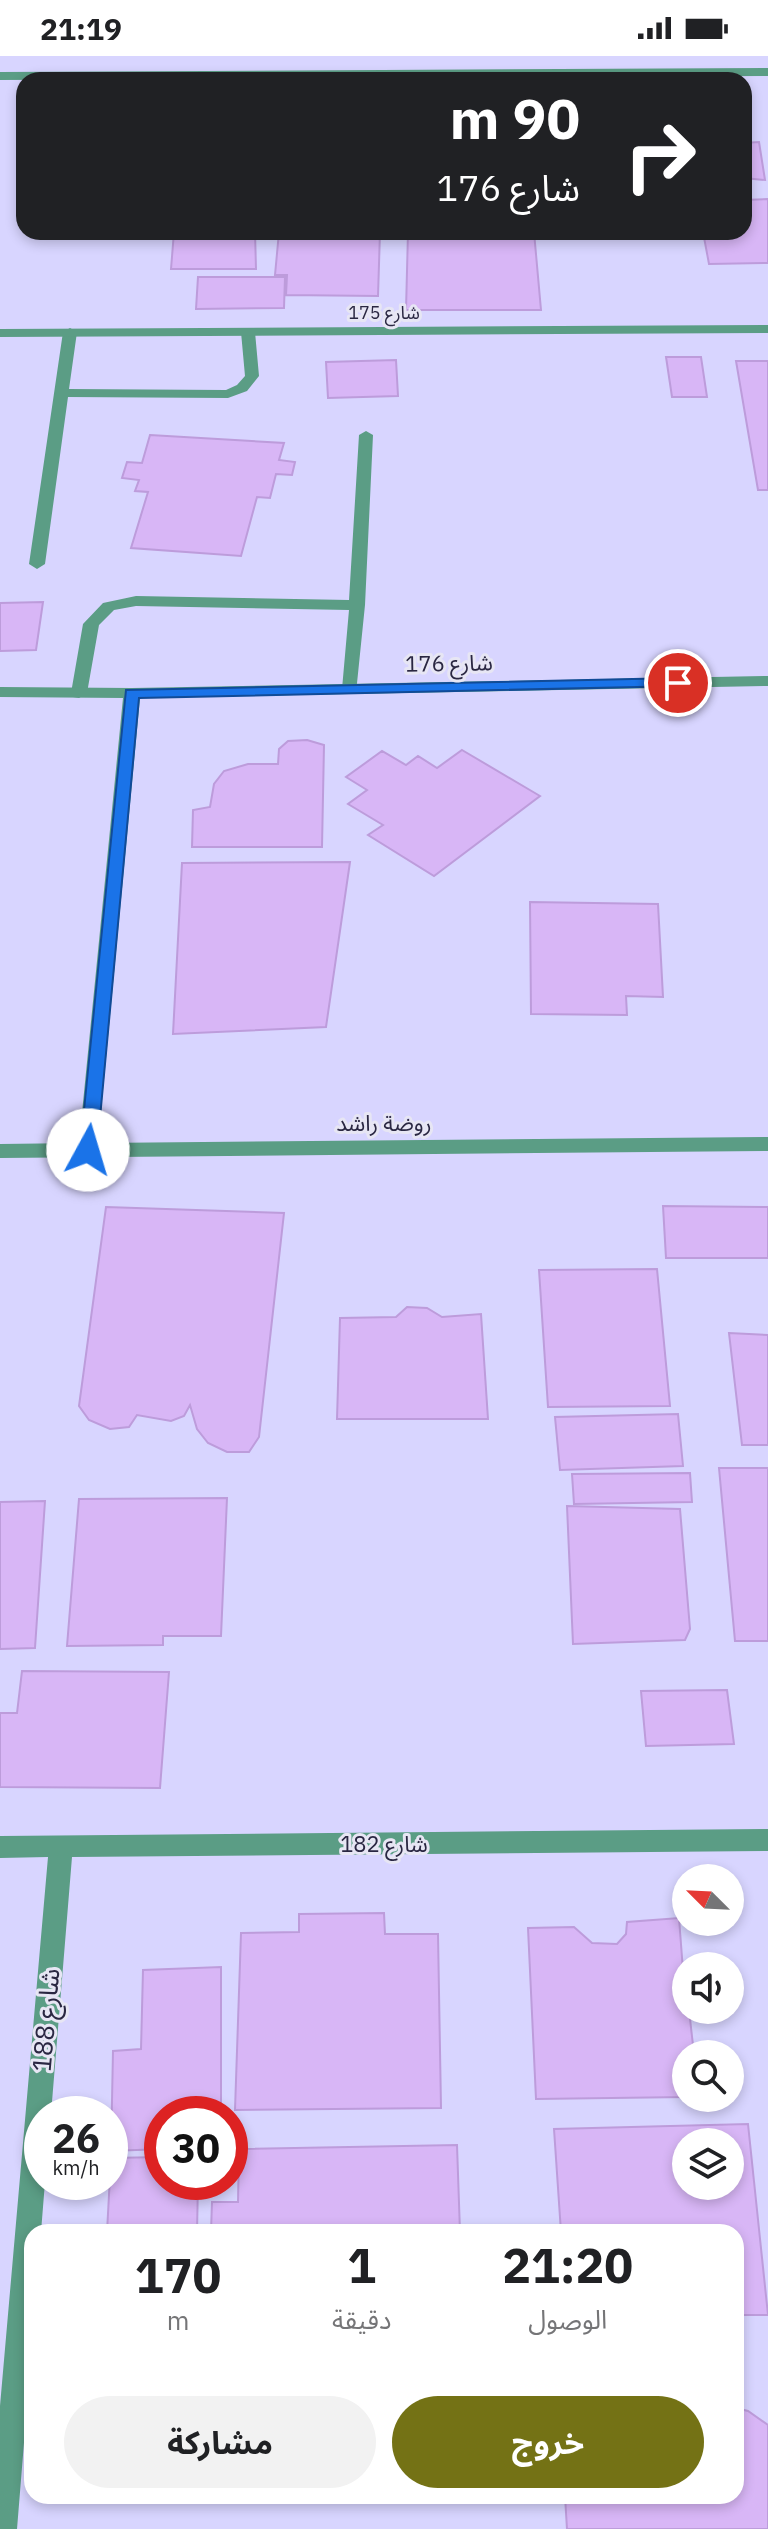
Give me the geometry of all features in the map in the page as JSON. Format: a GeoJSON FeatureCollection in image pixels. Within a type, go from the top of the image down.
{"type":"FeatureCollection","features":[{"type":"Feature","properties":{"kind":"street","name":"شارع 175"},"geometry":{"type":"LineString","coordinates":[[0,333],[768,329]]}},
{"type":"Feature","properties":{"kind":"street"},"geometry":{"type":"LineString","coordinates":[[37,564],[70,332]]}},
{"type":"Feature","properties":{"kind":"street"},"geometry":{"type":"LineString","coordinates":[[61,393],[228,394],[242,388],[252,376],[248,332]]}},
{"type":"Feature","properties":{"kind":"street"},"geometry":{"type":"LineString","coordinates":[[350,689],[366,435]]}},
{"type":"Feature","properties":{"kind":"street"},"geometry":{"type":"LineString","coordinates":[[79,693],[91,624],[109,606],[136,601],[357,605]]}},
{"type":"Feature","properties":{"kind":"street","name":"شارع 176"},"geometry":{"type":"LineString","coordinates":[[0,692],[132,693],[768,681]]}},
{"type":"Feature","properties":{"kind":"street"},"geometry":{"type":"LineString","coordinates":[[88,1150],[132,693]]}},
{"type":"Feature","properties":{"kind":"street","name":"روضة راشد"},"geometry":{"type":"LineString","coordinates":[[0,1151],[768,1144]]}},
{"type":"Feature","properties":{"kind":"street","name":"شارع 182"},"geometry":{"type":"LineString","coordinates":[[0,1847],[768,1840]]}},
{"type":"Feature","properties":{"kind":"street","name":"شارع 188"},"geometry":{"type":"LineString","coordinates":[[29,2224],[61,1846]]}},
{"type":"Feature","properties":{"kind":"street","name":"شارع 188"},"geometry":{"type":"LineString","coordinates":[[3,2529],[24,2282]]}},
{"type":"Feature","properties":{"kind":"building"},"geometry":{"type":"Polygon","coordinates":[[[752,142],[759,142],[765,180],[752,179],[752,142]]]}},
{"type":"Feature","properties":{"kind":"building"},"geometry":{"type":"Polygon","coordinates":[[[768,199],[768,263],[709,264],[704,240],[752,240],[752,200],[768,199]]]}},
{"type":"Feature","properties":{"kind":"building"},"geometry":{"type":"Polygon","coordinates":[[[173,240],[255,240],[256,269],[171,269],[173,240]]]}},
{"type":"Feature","properties":{"kind":"building"},"geometry":{"type":"Polygon","coordinates":[[[278,240],[380,240],[378,296],[286,295],[287,275],[275,275],[278,240]]]}},
{"type":"Feature","properties":{"kind":"building"},"geometry":{"type":"Polygon","coordinates":[[[408,240],[535,240],[541,310],[406,310],[408,240]]]}},
{"type":"Feature","properties":{"kind":"building"},"geometry":{"type":"Polygon","coordinates":[[[198,277],[285,277],[284,308],[196,309],[198,277]]]}},
{"type":"Feature","properties":{"kind":"building"},"geometry":{"type":"Polygon","coordinates":[[[666,357],[701,357],[707,397],[672,397],[666,357]]]}},
{"type":"Feature","properties":{"kind":"building"},"geometry":{"type":"Polygon","coordinates":[[[396,360],[398,396],[328,398],[326,362],[396,360]]]}},
{"type":"Feature","properties":{"kind":"building"},"geometry":{"type":"Polygon","coordinates":[[[736,361],[768,361],[768,490],[758,490],[736,361]]]}},
{"type":"Feature","properties":{"kind":"building"},"geometry":{"type":"Polygon","coordinates":[[[150,435],[284,443],[279,460],[295,462],[292,475],[276,474],[270,498],[257,497],[241,556],[131,548],[148,492],[135,491],[139,480],[122,478],[127,462],[142,463],[150,435]]]}},
{"type":"Feature","properties":{"kind":"building"},"geometry":{"type":"Polygon","coordinates":[[[43,602],[36,650],[0,651],[0,603],[43,602]]]}},
{"type":"Feature","properties":{"kind":"building"},"geometry":{"type":"Polygon","coordinates":[[[307,740],[324,745],[322,847],[192,847],[193,810],[210,807],[214,784],[224,771],[248,764],[278,764],[279,749],[288,741],[307,740]]]}},
{"type":"Feature","properties":{"kind":"building"},"geometry":{"type":"Polygon","coordinates":[[[462,750],[540,796],[434,876],[368,835],[383,825],[348,804],[367,790],[346,777],[382,751],[406,765],[418,756],[437,768],[462,750]]]}},
{"type":"Feature","properties":{"kind":"building"},"geometry":{"type":"Polygon","coordinates":[[[350,862],[326,1027],[173,1034],[182,863],[350,862]]]}},
{"type":"Feature","properties":{"kind":"building"},"geometry":{"type":"Polygon","coordinates":[[[530,902],[658,904],[663,997],[626,996],[627,1015],[531,1014],[530,902]]]}},
{"type":"Feature","properties":{"kind":"building"},"geometry":{"type":"Polygon","coordinates":[[[663,1206],[768,1207],[768,1258],[666,1258],[663,1206]]]}},
{"type":"Feature","properties":{"kind":"building"},"geometry":{"type":"Polygon","coordinates":[[[106,1207],[284,1213],[259,1437],[249,1452],[227,1452],[208,1443],[197,1429],[190,1405],[184,1416],[171,1421],[137,1415],[129,1427],[110,1429],[89,1420],[79,1406],[106,1207]]]}},
{"type":"Feature","properties":{"kind":"building"},"geometry":{"type":"Polygon","coordinates":[[[657,1269],[670,1406],[548,1407],[539,1270],[657,1269]]]}},
{"type":"Feature","properties":{"kind":"building"},"geometry":{"type":"Polygon","coordinates":[[[407,1307],[427,1308],[442,1317],[481,1314],[488,1419],[337,1419],[340,1318],[396,1317],[407,1307]]]}},
{"type":"Feature","properties":{"kind":"building"},"geometry":{"type":"Polygon","coordinates":[[[729,1333],[768,1335],[768,1445],[742,1445],[729,1333]]]}},
{"type":"Feature","properties":{"kind":"building"},"geometry":{"type":"Polygon","coordinates":[[[678,1414],[683,1466],[560,1470],[555,1417],[678,1414]]]}},
{"type":"Feature","properties":{"kind":"building"},"geometry":{"type":"Polygon","coordinates":[[[719,1468],[768,1468],[768,1641],[735,1641],[719,1468]]]}},
{"type":"Feature","properties":{"kind":"building"},"geometry":{"type":"Polygon","coordinates":[[[690,1473],[692,1502],[574,1504],[572,1474],[690,1473]]]}},
{"type":"Feature","properties":{"kind":"building"},"geometry":{"type":"Polygon","coordinates":[[[227,1498],[221,1636],[163,1636],[163,1645],[67,1646],[79,1499],[227,1498]]]}},
{"type":"Feature","properties":{"kind":"building"},"geometry":{"type":"Polygon","coordinates":[[[45,1501],[35,1648],[0,1649],[0,1502],[45,1501]]]}},
{"type":"Feature","properties":{"kind":"building"},"geometry":{"type":"Polygon","coordinates":[[[567,1506],[680,1509],[690,1629],[685,1640],[573,1644],[567,1506]]]}},
{"type":"Feature","properties":{"kind":"building"},"geometry":{"type":"Polygon","coordinates":[[[22,1671],[169,1672],[160,1788],[0,1787],[0,1713],[17,1713],[22,1671]]]}},
{"type":"Feature","properties":{"kind":"building"},"geometry":{"type":"Polygon","coordinates":[[[727,1690],[734,1744],[646,1746],[641,1691],[727,1690]]]}},
{"type":"Feature","properties":{"kind":"building"},"geometry":{"type":"Polygon","coordinates":[[[384,1913],[385,1934],[438,1934],[441,2108],[248,2110],[248,2096],[235,2096],[241,1933],[299,1932],[299,1914],[384,1913]]]}},
{"type":"Feature","properties":{"kind":"building"},"geometry":{"type":"Polygon","coordinates":[[[672,1919],[672,1936],[680,1936],[682,1952],[672,1952],[672,2024],[691,2024],[692,2040],[672,2040],[672,2097],[536,2099],[528,1928],[574,1927],[592,1943],[617,1944],[626,1934],[627,1922],[672,1919]]]}},
{"type":"Feature","properties":{"kind":"building"},"geometry":{"type":"Polygon","coordinates":[[[221,1967],[221,2096],[144,2096],[144,2150],[128,2150],[128,2096],[112,2096],[113,2051],[141,2049],[143,1970],[221,1967]]]}},
{"type":"Feature","properties":{"kind":"building"},"geometry":{"type":"Polygon","coordinates":[[[748,2124],[768,2315],[744,2315],[744,2224],[560,2224],[554,2129],[748,2124]]]}},
{"type":"Feature","properties":{"kind":"building"},"geometry":{"type":"Polygon","coordinates":[[[457,2145],[460,2224],[211,2224],[212,2202],[248,2200],[248,2149],[457,2145]]]}},
{"type":"Feature","properties":{"kind":"building"},"geometry":{"type":"Polygon","coordinates":[[[144,2157],[144,2200],[198,2200],[197,2224],[107,2224],[109,2200],[128,2200],[128,2158],[144,2157]]]}},
{"type":"Feature","properties":{"kind":"building"},"geometry":{"type":"Polygon","coordinates":[[[744,2410],[768,2425],[768,2529],[567,2529],[565,2504],[744,2504],[744,2410]]]}},
{"type":"Feature","properties":{"kind":"route"},"geometry":{"type":"LineString","coordinates":[[88,1150],[132,693],[678,683]]}}]}
